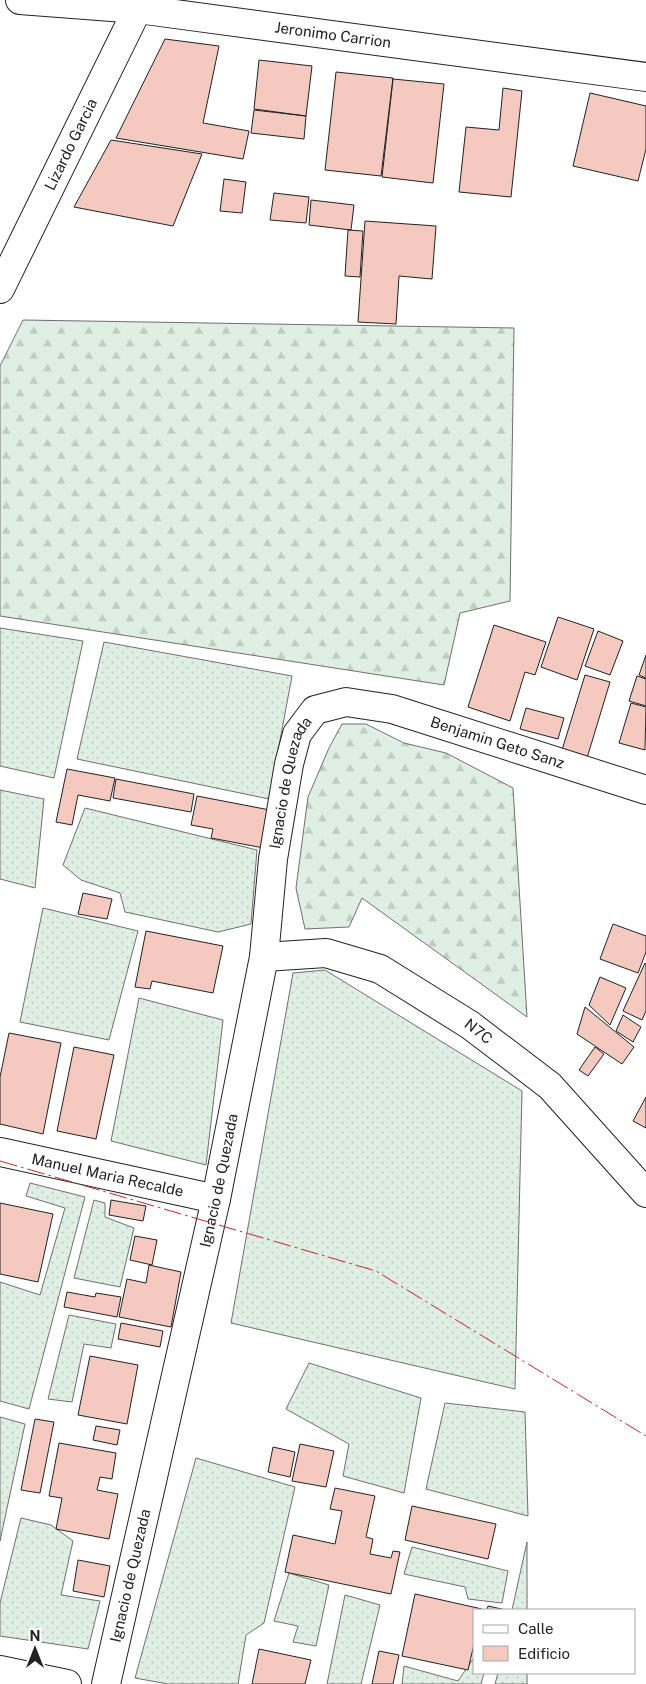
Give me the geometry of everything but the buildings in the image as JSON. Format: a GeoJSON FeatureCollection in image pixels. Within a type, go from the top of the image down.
{"type":"FeatureCollection","features":[{"type":"Feature","properties":{"kind":"street","name":"Jeronimo Carrion"},"geometry":{"type":"LineString","coordinates":[[20,0],[140,4],[646,77]]}},
{"type":"Feature","properties":{"kind":"street","name":"Lizardo Garcia"},"geometry":{"type":"LineString","coordinates":[[0,289],[140,4]]}},
{"type":"Feature","properties":{"kind":"street","name":"Benjamin Geto Sanz"},"geometry":{"type":"LineString","coordinates":[[346,702],[392,709],[646,790]]}},
{"type":"Feature","properties":{"kind":"street","name":"Ignacio de Quezada"},"geometry":{"type":"LineString","coordinates":[[106,1684],[216,1199],[264,957],[273,859],[289,764],[297,734],[315,710],[346,702]]}},
{"type":"Feature","properties":{"kind":"street","name":"N7C"},"geometry":{"type":"LineString","coordinates":[[264,957],[326,953],[380,969],[470,1024],[550,1086],[646,1194]]}},
{"type":"Feature","properties":{"kind":"street","name":"Manuel Maria Recalde"},"geometry":{"type":"LineString","coordinates":[[0,1152],[216,1199]]}},
{"type":"Feature","properties":{"kind":"street"},"geometry":{"type":"LineString","coordinates":[[0,1670],[67,1684]]}},
{"type":"Feature","properties":{"kind":"green space"},"geometry":{"type":"Polygon","coordinates":[[[23,320],[514,328],[510,601],[460,613],[444,685],[0,616],[0,366],[23,320]]]}},
{"type":"Feature","properties":{"kind":"green space"},"geometry":{"type":"Polygon","coordinates":[[[0,628],[83,641],[54,778],[0,766],[0,628]]]}},
{"type":"Feature","properties":{"kind":"green space"},"geometry":{"type":"Polygon","coordinates":[[[104,642],[292,676],[269,799],[77,759],[104,642]]]}},
{"type":"Feature","properties":{"kind":"green space"},"geometry":{"type":"Polygon","coordinates":[[[342,724],[366,724],[404,743],[446,753],[513,788],[527,1017],[362,898],[349,927],[305,929],[296,888],[308,797],[329,748],[342,724]]]}},
{"type":"Feature","properties":{"kind":"green space"},"geometry":{"type":"Polygon","coordinates":[[[0,790],[44,799],[35,888],[0,879],[0,790]]]}},
{"type":"Feature","properties":{"kind":"green space"},"geometry":{"type":"Polygon","coordinates":[[[85,808],[257,850],[251,924],[218,932],[125,912],[120,893],[81,880],[63,865],[85,808]]]}},
{"type":"Feature","properties":{"kind":"green space"},"geometry":{"type":"Polygon","coordinates":[[[43,908],[138,931],[109,1040],[20,1022],[43,908]]]}},
{"type":"Feature","properties":{"kind":"green space"},"geometry":{"type":"Polygon","coordinates":[[[325,970],[522,1091],[515,1389],[231,1323],[293,973],[325,970]]]}},
{"type":"Feature","properties":{"kind":"green space"},"geometry":{"type":"Polygon","coordinates":[[[139,998],[223,1020],[206,1165],[111,1141],[139,998]]]}},
{"type":"Feature","properties":{"kind":"green space"},"geometry":{"type":"Polygon","coordinates":[[[30,1183],[85,1197],[29,1409],[0,1401],[0,1282],[40,1295],[65,1208],[26,1196],[30,1183]]]}},
{"type":"Feature","properties":{"kind":"green space"},"geometry":{"type":"Polygon","coordinates":[[[94,1200],[105,1203],[105,1217],[134,1228],[120,1287],[74,1278],[94,1200]]]}},
{"type":"Feature","properties":{"kind":"green space"},"geometry":{"type":"Polygon","coordinates":[[[69,1315],[116,1324],[111,1348],[84,1344],[72,1402],[48,1399],[69,1315]]]}},
{"type":"Feature","properties":{"kind":"green space"},"geometry":{"type":"Polygon","coordinates":[[[309,1363],[421,1398],[404,1493],[343,1476],[349,1444],[286,1409],[309,1363]]]}},
{"type":"Feature","properties":{"kind":"green space"},"geometry":{"type":"Polygon","coordinates":[[[445,1403],[525,1412],[528,1516],[426,1489],[445,1403]]]}},
{"type":"Feature","properties":{"kind":"green space"},"geometry":{"type":"Polygon","coordinates":[[[0,1417],[25,1424],[0,1541],[0,1417]]]}},
{"type":"Feature","properties":{"kind":"green space"},"geometry":{"type":"Polygon","coordinates":[[[196,1458],[295,1487],[264,1623],[246,1635],[238,1684],[168,1684],[135,1678],[196,1458]]]}},
{"type":"Feature","properties":{"kind":"green space"},"geometry":{"type":"Polygon","coordinates":[[[21,1518],[51,1525],[73,1541],[61,1595],[100,1601],[88,1649],[0,1636],[0,1603],[21,1518]]]}},
{"type":"Feature","properties":{"kind":"green space"},"geometry":{"type":"Polygon","coordinates":[[[527,1542],[527,1609],[512,1609],[527,1542]]]}},
{"type":"Feature","properties":{"kind":"green space"},"geometry":{"type":"Polygon","coordinates":[[[412,1547],[508,1571],[502,1603],[468,1599],[465,1587],[404,1574],[412,1547]]]}},
{"type":"Feature","properties":{"kind":"green space"},"geometry":{"type":"Polygon","coordinates":[[[289,1573],[329,1585],[316,1646],[293,1642],[298,1626],[274,1621],[289,1573]]]}},
{"type":"Feature","properties":{"kind":"green space"},"geometry":{"type":"Polygon","coordinates":[[[345,1595],[380,1605],[361,1684],[327,1684],[345,1595]]]}},
{"type":"Feature","properties":{"kind":"green space"},"geometry":{"type":"Polygon","coordinates":[[[473,1659],[473,1674],[484,1674],[481,1684],[402,1684],[404,1666],[458,1681],[473,1659]]]}},
{"type":"Feature","properties":{"kind":"green space"},"geometry":{"type":"Polygon","coordinates":[[[498,1674],[527,1674],[527,1684],[495,1684],[498,1674]]]}},
{"type":"Feature","properties":{"kind":"power"},"geometry":{"type":"LineString","coordinates":[[0,1161],[376,1271],[646,1436]]}}]}
